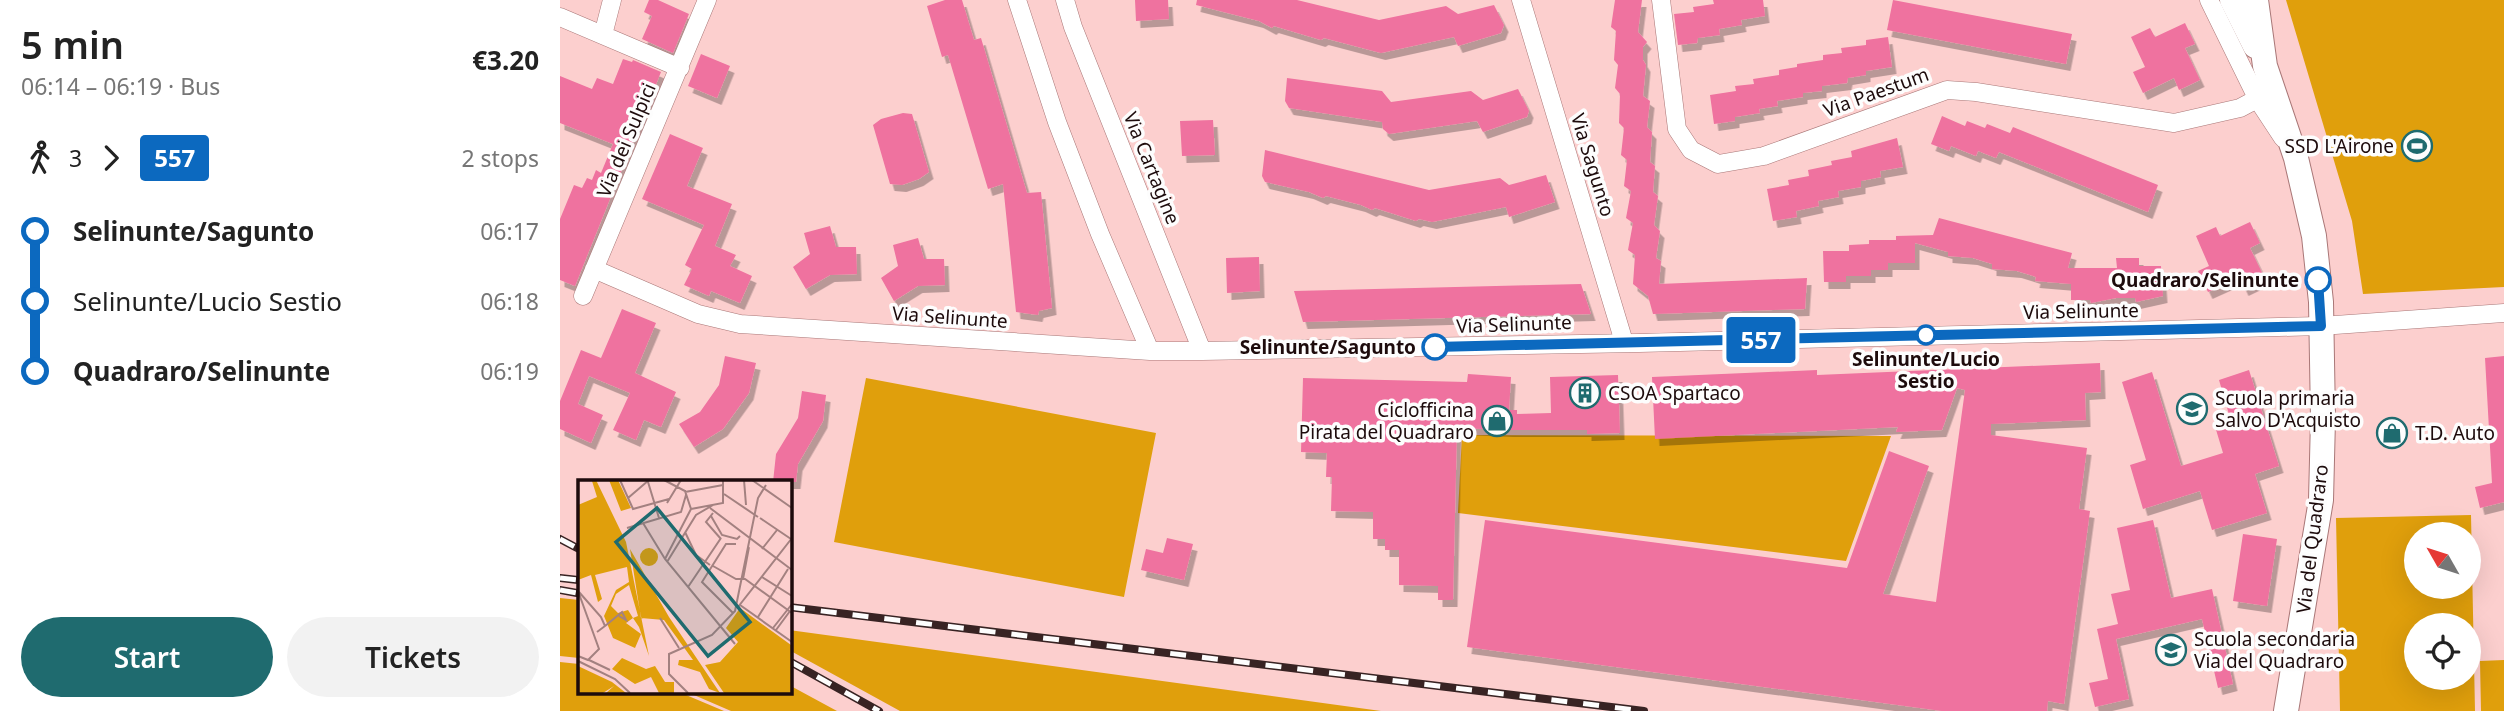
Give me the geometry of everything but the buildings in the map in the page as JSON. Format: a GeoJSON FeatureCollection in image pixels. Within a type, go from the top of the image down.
{"type":"FeatureCollection","features":[{"type":"Feature","properties":{"kind":"main road","name":"Via del Quadraro"},"geometry":{"type":"LineString","coordinates":[[2232,0],[2265,66]]}},
{"type":"Feature","properties":{"kind":"main road","name":"Via del Quadraro"},"geometry":{"type":"LineString","coordinates":[[2256,0],[2265,66],[2265,95],[2296,158],[2314,236],[2321,302],[2321,500],[2286,711]]}},
{"type":"Feature","properties":{"kind":"street"},"geometry":{"type":"LineString","coordinates":[[603,36],[612,0]]}},
{"type":"Feature","properties":{"kind":"street","name":"Via dei Sulpici"},"geometry":{"type":"LineString","coordinates":[[583,296],[708,0]]}},
{"type":"Feature","properties":{"kind":"street"},"geometry":{"type":"LineString","coordinates":[[1017,0],[1062,134],[1100,234],[1150,351]]}},
{"type":"Feature","properties":{"kind":"street","name":"Via Cartagine"},"geometry":{"type":"LineString","coordinates":[[1065,0],[1202,351]]}},
{"type":"Feature","properties":{"kind":"street","name":"Via Sagunto"},"geometry":{"type":"LineString","coordinates":[[1521,0],[1624,342]]}},
{"type":"Feature","properties":{"kind":"street","name":"Via Paestum"},"geometry":{"type":"LineString","coordinates":[[1661,0],[1677,129],[1691,150],[1718,164],[1764,156],[1947,90],[1976,92],[2168,123],[2227,111],[2265,95]]}},
{"type":"Feature","properties":{"kind":"street","name":"Via del Quadraro"},"geometry":{"type":"LineString","coordinates":[[2209,0],[2265,95]]}},
{"type":"Feature","properties":{"kind":"street"},"geometry":{"type":"LineString","coordinates":[[560,17],[680,68]]}},
{"type":"Feature","properties":{"kind":"street","name":"Via Selinunte"},"geometry":{"type":"LineString","coordinates":[[594,269],[686,309],[740,324],[1150,351],[2321,326],[2504,313]]}},
{"type":"Feature","properties":{"kind":"shaded area","name":"SSD L'Airone"},"geometry":{"type":"Polygon","coordinates":[[[2286,0],[2504,0],[2504,287],[2363,294],[2352,221],[2286,0]]]}},
{"type":"Feature","properties":{"kind":"shaded area"},"geometry":{"type":"Polygon","coordinates":[[[866,378],[1156,433],[1124,597],[834,542],[866,378]]]}},
{"type":"Feature","properties":{"kind":"shaded area"},"geometry":{"type":"Polygon","coordinates":[[[1462,435],[1891,436],[1846,561],[1458,513],[1462,435]]]}},
{"type":"Feature","properties":{"kind":"shaded area"},"geometry":{"type":"Polygon","coordinates":[[[2471,515],[2471,522],[2404,522],[2404,599],[2473,599],[2473,613],[2404,613],[2404,690],[2475,690],[2475,711],[2340,711],[2336,518],[2471,515]]]}},
{"type":"Feature","properties":{"kind":"shaded area"},"geometry":{"type":"Polygon","coordinates":[[[560,598],[578,600],[578,658],[560,656],[560,598]]]}},
{"type":"Feature","properties":{"kind":"shaded area"},"geometry":{"type":"Polygon","coordinates":[[[791,630],[1381,711],[900,711],[791,651],[791,630]]]}},
{"type":"Feature","properties":{"kind":"shaded area"},"geometry":{"type":"Polygon","coordinates":[[[2504,660],[2504,711],[2481,711],[2481,661],[2504,660]]]}},
{"type":"Feature","properties":{"kind":"shaded area"},"geometry":{"type":"Polygon","coordinates":[[[560,662],[578,664],[578,694],[684,694],[724,711],[560,711],[560,662]]]}},
{"type":"Feature","properties":{"kind":"shaded area"},"geometry":{"type":"Polygon","coordinates":[[[791,686],[837,711],[731,711],[692,694],[791,694],[791,686]]]}},
{"type":"Feature","properties":{"kind":"railway"},"geometry":{"type":"LineString","coordinates":[[560,539],[578,548]]}},
{"type":"Feature","properties":{"kind":"railway"},"geometry":{"type":"LineString","coordinates":[[560,578],[578,580]]}},
{"type":"Feature","properties":{"kind":"railway"},"geometry":{"type":"LineString","coordinates":[[560,590],[577,593]]}},
{"type":"Feature","properties":{"kind":"railway"},"geometry":{"type":"LineString","coordinates":[[791,607],[1644,711]]}},
{"type":"Feature","properties":{"kind":"railway"},"geometry":{"type":"LineString","coordinates":[[791,662],[879,711]]}},
{"type":"Feature","properties":{"kind":"bus line","name":"557"},"geometry":{"type":"LineString","coordinates":[[1435,347],[2321,326],[2318,280]]}},
{"type":"Feature","properties":{"kind":"place","name":"SSD L'Airone"},"geometry":{"type":"Point","coordinates":[2417,146]}},
{"type":"Feature","properties":{"kind":"place","name":"Quadraro/Selinunte"},"geometry":{"type":"Point","coordinates":[2318,280]}},
{"type":"Feature","properties":{"kind":"place","name":"Selinunte/Lucio Sestio"},"geometry":{"type":"Point","coordinates":[1926,335]}},
{"type":"Feature","properties":{"kind":"place","name":"Selinunte/Sagunto"},"geometry":{"type":"Point","coordinates":[1435,347]}},
{"type":"Feature","properties":{"kind":"place","name":"CSOA Spartaco"},"geometry":{"type":"Point","coordinates":[1585,393]}},
{"type":"Feature","properties":{"kind":"place","name":"Scuola primaria Salvo D'Acquisto"},"geometry":{"type":"Point","coordinates":[2192,409]}},
{"type":"Feature","properties":{"kind":"place","name":"Ciclofficina Pirata del Quadraro"},"geometry":{"type":"Point","coordinates":[1497,421]}},
{"type":"Feature","properties":{"kind":"place","name":"T.D. Auto"},"geometry":{"type":"Point","coordinates":[2392,433]}},
{"type":"Feature","properties":{"kind":"place","name":"Scuola secondaria Via del Quadraro"},"geometry":{"type":"Point","coordinates":[2171,650]}}]}
